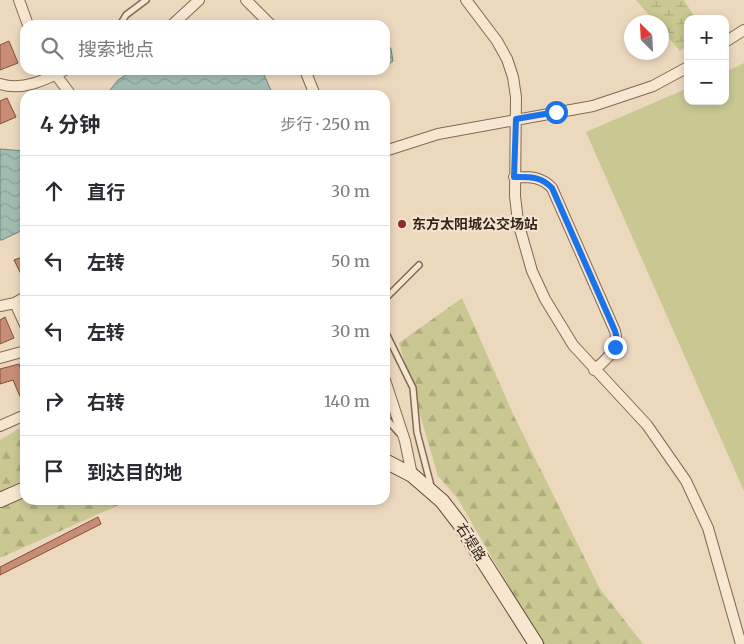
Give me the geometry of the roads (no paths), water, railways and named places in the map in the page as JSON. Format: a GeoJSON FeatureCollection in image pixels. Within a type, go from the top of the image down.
{"type":"FeatureCollection","features":[{"type":"Feature","properties":{"kind":"main road","name":"右堤路"},"geometry":{"type":"LineString","coordinates":[[390,464],[412,475],[432,489],[460,523],[536,644]]}},
{"type":"Feature","properties":{"kind":"main road"},"geometry":{"type":"LineString","coordinates":[[0,500],[20,491]]}},
{"type":"Feature","properties":{"kind":"street"},"geometry":{"type":"LineString","coordinates":[[19,0],[26,20]]}},
{"type":"Feature","properties":{"kind":"street"},"geometry":{"type":"LineString","coordinates":[[177,20],[198,0]]}},
{"type":"Feature","properties":{"kind":"street"},"geometry":{"type":"LineString","coordinates":[[246,0],[266,20]]}},
{"type":"Feature","properties":{"kind":"street"},"geometry":{"type":"LineString","coordinates":[[466,0],[485,23],[507,59],[513,77],[516,119],[514,177],[518,222],[532,271],[557,321],[573,345],[594,370],[647,425],[686,481],[708,528],[741,644]]}},
{"type":"Feature","properties":{"kind":"street"},"geometry":{"type":"LineString","coordinates":[[729,39],[744,30]]}},
{"type":"Feature","properties":{"kind":"street"},"geometry":{"type":"LineString","coordinates":[[390,149],[438,134],[593,106],[653,86],[684,69]]}},
{"type":"Feature","properties":{"kind":"street"},"geometry":{"type":"LineString","coordinates":[[0,84],[24,86],[42,81],[50,75]]}},
{"type":"Feature","properties":{"kind":"street"},"geometry":{"type":"LineString","coordinates":[[56,75],[67,90]]}},
{"type":"Feature","properties":{"kind":"street"},"geometry":{"type":"LineString","coordinates":[[307,75],[313,90]]}},
{"type":"Feature","properties":{"kind":"street"},"geometry":{"type":"LineString","coordinates":[[514,177],[538,177],[546,181],[552,188],[615,331],[617,339],[615,347],[607,359],[594,370]]}},
{"type":"Feature","properties":{"kind":"street"},"geometry":{"type":"LineString","coordinates":[[0,306],[20,300]]}},
{"type":"Feature","properties":{"kind":"street"},"geometry":{"type":"LineString","coordinates":[[15,303],[20,314]]}},
{"type":"Feature","properties":{"kind":"street"},"geometry":{"type":"LineString","coordinates":[[0,358],[20,352]]}},
{"type":"Feature","properties":{"kind":"street"},"geometry":{"type":"LineString","coordinates":[[390,395],[405,441],[412,475]]}},
{"type":"Feature","properties":{"kind":"street"},"geometry":{"type":"LineString","coordinates":[[0,426],[20,417]]}},
{"type":"Feature","properties":{"kind":"lane"},"geometry":{"type":"LineString","coordinates":[[123,20],[126,15],[146,0]]}},
{"type":"Feature","properties":{"kind":"lane"},"geometry":{"type":"LineString","coordinates":[[390,294],[419,265]]}},
{"type":"Feature","properties":{"kind":"lane"},"geometry":{"type":"LineString","coordinates":[[390,341],[414,388],[417,432],[432,489]]}},
{"type":"Feature","properties":{"kind":"lane"},"geometry":{"type":"LineString","coordinates":[[390,423],[405,441]]}},
{"type":"Feature","properties":{"kind":"water"},"geometry":{"type":"Polygon","coordinates":[[[390,48],[391,49],[393,61],[390,63],[390,48]]]}},
{"type":"Feature","properties":{"kind":"water"},"geometry":{"type":"Polygon","coordinates":[[[126,75],[264,75],[271,90],[110,90],[118,80],[126,75]]]}},
{"type":"Feature","properties":{"kind":"water"},"geometry":{"type":"Polygon","coordinates":[[[0,149],[20,151],[20,231],[0,240],[0,149]]]}},
{"type":"Feature","properties":{"kind":"place","name":"东方太阳城公交场站"},"geometry":{"type":"Point","coordinates":[402,224]}}]}
